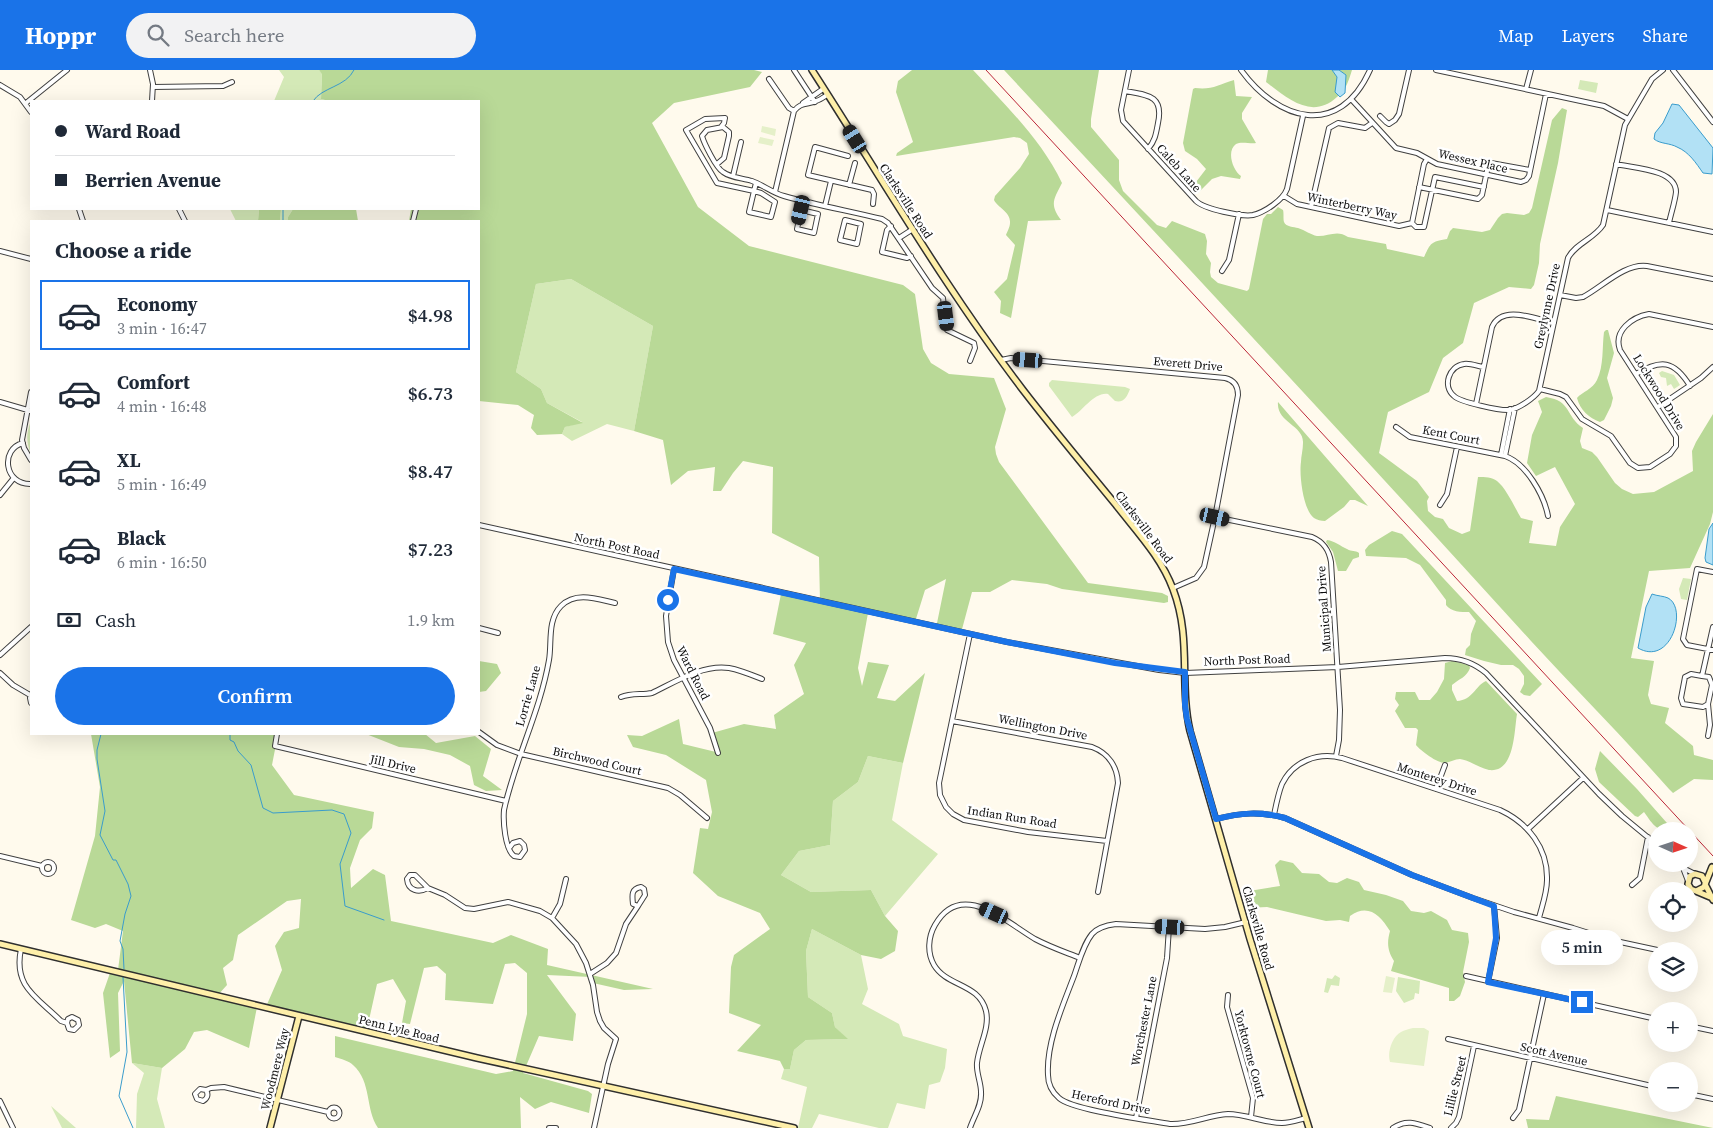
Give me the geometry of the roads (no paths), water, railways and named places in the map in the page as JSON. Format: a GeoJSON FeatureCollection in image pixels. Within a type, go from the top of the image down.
{"type":"FeatureCollection","features":[{"type":"Feature","properties":{"kind":"street"},"geometry":{"type":"LineString","coordinates":[[31,100],[67,70]]}},
{"type":"Feature","properties":{"kind":"street"},"geometry":{"type":"LineString","coordinates":[[150,70],[153,87],[152,100]]}},
{"type":"Feature","properties":{"kind":"street"},"geometry":{"type":"LineString","coordinates":[[794,70],[815,102]]}},
{"type":"Feature","properties":{"kind":"street","name":"Clarksville Road"},"geometry":{"type":"LineString","coordinates":[[812,70],[958,300],[1030,399],[1151,548],[1173,588],[1183,625],[1187,719],[1309,1128]]}},
{"type":"Feature","properties":{"kind":"street","name":"Caleb Lane"},"geometry":{"type":"LineString","coordinates":[[1129,70],[1121,112],[1123,120],[1199,204],[1249,215],[1257,214],[1284,196]]}},
{"type":"Feature","properties":{"kind":"street"},"geometry":{"type":"LineString","coordinates":[[1241,70],[1252,84],[1271,100],[1303,116],[1323,115],[1341,106],[1351,99],[1360,88],[1370,70]]}},
{"type":"Feature","properties":{"kind":"street"},"geometry":{"type":"LineString","coordinates":[[1380,116],[1389,124],[1398,116],[1408,70]]}},
{"type":"Feature","properties":{"kind":"street"},"geometry":{"type":"LineString","coordinates":[[1436,70],[1604,106],[1628,119]]}},
{"type":"Feature","properties":{"kind":"street"},"geometry":{"type":"LineString","coordinates":[[1526,89],[1531,70]]}},
{"type":"Feature","properties":{"kind":"street","name":"Greylynne Drive"},"geometry":{"type":"LineString","coordinates":[[1540,389],[1570,255],[1576,247],[1599,231],[1604,222],[1624,128],[1652,79],[1663,70]]}},
{"type":"Feature","properties":{"kind":"street"},"geometry":{"type":"LineString","coordinates":[[1673,70],[1713,122]]}},
{"type":"Feature","properties":{"kind":"street"},"geometry":{"type":"LineString","coordinates":[[769,79],[789,108],[794,111]]}},
{"type":"Feature","properties":{"kind":"street"},"geometry":{"type":"LineString","coordinates":[[153,87],[224,86],[232,82]]}},
{"type":"Feature","properties":{"kind":"street"},"geometry":{"type":"LineString","coordinates":[[0,86],[13,92],[30,110]]}},
{"type":"Feature","properties":{"kind":"street"},"geometry":{"type":"LineString","coordinates":[[775,192],[794,111],[823,89]]}},
{"type":"Feature","properties":{"kind":"street"},"geometry":{"type":"LineString","coordinates":[[1125,91],[1150,96],[1159,107],[1160,115],[1155,139],[1148,149]]}},
{"type":"Feature","properties":{"kind":"street"},"geometry":{"type":"LineString","coordinates":[[1419,187],[1478,199],[1482,196],[1488,165],[1492,162],[1530,170],[1546,94]]}},
{"type":"Feature","properties":{"kind":"street"},"geometry":{"type":"LineString","coordinates":[[803,103],[815,102],[827,95]]}},
{"type":"Feature","properties":{"kind":"street","name":"Wessex Place"},"geometry":{"type":"LineString","coordinates":[[1351,99],[1396,148],[1418,153],[1437,164],[1522,182],[1527,178],[1530,170]]}},
{"type":"Feature","properties":{"kind":"street"},"geometry":{"type":"LineString","coordinates":[[26,104],[30,101]]}},
{"type":"Feature","properties":{"kind":"street"},"geometry":{"type":"LineString","coordinates":[[1284,196],[1288,189],[1303,116]]}},
{"type":"Feature","properties":{"kind":"street"},"geometry":{"type":"LineString","coordinates":[[720,127],[724,123],[725,118],[705,119],[686,130],[717,183],[754,192],[761,193],[775,202],[771,217],[749,212],[754,192],[756,183]]}},
{"type":"Feature","properties":{"kind":"street"},"geometry":{"type":"LineString","coordinates":[[1311,207],[1329,128],[1337,123],[1363,128],[1368,127],[1372,123]]}},
{"type":"Feature","properties":{"kind":"street"},"geometry":{"type":"LineString","coordinates":[[717,164],[724,158],[730,136],[726,129],[720,127],[707,130],[703,133],[702,138],[717,164],[722,172],[804,201],[882,219],[891,226],[932,288],[943,298],[947,330],[974,343],[976,348],[970,361]]}},
{"type":"Feature","properties":{"kind":"street"},"geometry":{"type":"LineString","coordinates":[[733,176],[741,142]]}},
{"type":"Feature","properties":{"kind":"street"},"geometry":{"type":"LineString","coordinates":[[848,156],[815,147],[808,175],[872,190],[874,194],[873,204]]}},
{"type":"Feature","properties":{"kind":"street"},"geometry":{"type":"LineString","coordinates":[[702,157],[710,152]]}},
{"type":"Feature","properties":{"kind":"street","name":"Winterberry Way"},"geometry":{"type":"LineString","coordinates":[[1284,196],[1295,204],[1399,226],[1412,223],[1424,164],[1427,159]]}},
{"type":"Feature","properties":{"kind":"street"},"geometry":{"type":"LineString","coordinates":[[850,185],[855,163]]}},
{"type":"Feature","properties":{"kind":"street"},"geometry":{"type":"LineString","coordinates":[[1616,164],[1662,174],[1671,179],[1676,190],[1669,223]]}},
{"type":"Feature","properties":{"kind":"street"},"geometry":{"type":"LineString","coordinates":[[1412,223],[1416,227],[1424,228],[1434,178],[1436,177],[1484,187]]}},
{"type":"Feature","properties":{"kind":"street"},"geometry":{"type":"LineString","coordinates":[[825,206],[831,181]]}},
{"type":"Feature","properties":{"kind":"street"},"geometry":{"type":"LineString","coordinates":[[801,210],[818,214],[814,233],[796,229],[801,210],[804,201]]}},
{"type":"Feature","properties":{"kind":"street"},"geometry":{"type":"LineString","coordinates":[[1607,210],[1713,232]]}},
{"type":"Feature","properties":{"kind":"street"},"geometry":{"type":"LineString","coordinates":[[845,220],[861,224],[857,244],[840,240],[845,220],[848,211]]}},
{"type":"Feature","properties":{"kind":"street"},"geometry":{"type":"LineString","coordinates":[[1222,271],[1229,261],[1239,214]]}},
{"type":"Feature","properties":{"kind":"street"},"geometry":{"type":"LineString","coordinates":[[891,226],[887,230],[882,252],[907,258],[911,256]]}},
{"type":"Feature","properties":{"kind":"street"},"geometry":{"type":"LineString","coordinates":[[899,238],[913,229]]}},
{"type":"Feature","properties":{"kind":"street"},"geometry":{"type":"LineString","coordinates":[[0,251],[30,259]]}},
{"type":"Feature","properties":{"kind":"street"},"geometry":{"type":"LineString","coordinates":[[1560,296],[1583,297],[1628,269],[1638,265],[1713,279]]}},
{"type":"Feature","properties":{"kind":"street"},"geometry":{"type":"LineString","coordinates":[[1476,404],[1492,325],[1500,316],[1511,314],[1554,323]]}},
{"type":"Feature","properties":{"kind":"street","name":"Lockwood Drive"},"geometry":{"type":"LineString","coordinates":[[1540,389],[1566,397],[1582,420],[1610,435],[1630,463],[1641,469],[1652,467],[1668,456],[1676,446],[1675,434],[1620,350],[1618,340],[1623,328],[1648,314],[1713,327]]}},
{"type":"Feature","properties":{"kind":"street","name":"Everett Drive"},"geometry":{"type":"LineString","coordinates":[[1001,360],[1008,358],[1232,380],[1237,387],[1238,395],[1215,517],[1202,571],[1193,580],[1173,588]]}},
{"type":"Feature","properties":{"kind":"street"},"geometry":{"type":"LineString","coordinates":[[1483,367],[1468,364],[1461,365],[1453,370],[1448,378],[1448,388],[1453,396],[1476,404],[1513,409],[1535,396],[1540,389]]}},
{"type":"Feature","properties":{"kind":"street"},"geometry":{"type":"LineString","coordinates":[[1636,374],[1651,366],[1665,364],[1674,367],[1680,372],[1690,386]]}},
{"type":"Feature","properties":{"kind":"street"},"geometry":{"type":"LineString","coordinates":[[1658,407],[1690,386],[1713,367]]}},
{"type":"Feature","properties":{"kind":"street"},"geometry":{"type":"LineString","coordinates":[[0,402],[29,410],[23,443],[30,458]]}},
{"type":"Feature","properties":{"kind":"street"},"geometry":{"type":"LineString","coordinates":[[1513,409],[1503,456],[1515,460],[1523,468],[1545,501],[1548,516]]}},
{"type":"Feature","properties":{"kind":"street","name":"Kent Court"},"geometry":{"type":"LineString","coordinates":[[1396,427],[1409,437],[1503,456]]}},
{"type":"Feature","properties":{"kind":"street"},"geometry":{"type":"LineString","coordinates":[[23,443],[13,446],[6,458],[7,470],[13,479],[21,483],[30,484]]}},
{"type":"Feature","properties":{"kind":"street"},"geometry":{"type":"LineString","coordinates":[[1440,505],[1447,495],[1456,447]]}},
{"type":"Feature","properties":{"kind":"street"},"geometry":{"type":"LineString","coordinates":[[0,494],[13,479]]}},
{"type":"Feature","properties":{"kind":"street","name":"Municipal Drive"},"geometry":{"type":"LineString","coordinates":[[1215,517],[1312,537],[1325,546],[1330,554],[1340,724],[1336,756]]}},
{"type":"Feature","properties":{"kind":"street","name":"North Post Road"},"geometry":{"type":"LineString","coordinates":[[480,525],[970,634],[1104,661],[1185,672],[1338,666],[1445,658],[1467,661],[1486,673],[1583,778],[1615,810],[1648,837]]}},
{"type":"Feature","properties":{"kind":"street","name":"Ward Road"},"geometry":{"type":"LineString","coordinates":[[674,569],[666,616],[666,633],[670,651],[710,728],[718,753]]}},
{"type":"Feature","properties":{"kind":"street"},"geometry":{"type":"LineString","coordinates":[[1711,650],[1687,645],[1683,639],[1697,569],[1713,572]]}},
{"type":"Feature","properties":{"kind":"street","name":"Lorrie Lane"},"geometry":{"type":"LineString","coordinates":[[510,847],[504,828],[506,801],[546,674],[552,622],[557,611],[565,602],[576,598],[587,597],[615,603]]}},
{"type":"Feature","properties":{"kind":"street"},"geometry":{"type":"LineString","coordinates":[[0,655],[30,628]]}},
{"type":"Feature","properties":{"kind":"street"},"geometry":{"type":"LineString","coordinates":[[480,628],[498,632]]}},
{"type":"Feature","properties":{"kind":"street"},"geometry":{"type":"LineString","coordinates":[[1702,676],[1711,650],[1713,628]]}},
{"type":"Feature","properties":{"kind":"street","name":"Indian Run Road"},"geometry":{"type":"LineString","coordinates":[[970,634],[939,789],[942,801],[953,814],[964,820],[1028,832],[1079,836],[1107,841]]}},
{"type":"Feature","properties":{"kind":"street"},"geometry":{"type":"LineString","coordinates":[[621,697],[629,694],[652,693],[704,670],[719,667],[735,669],[762,679]]}},
{"type":"Feature","properties":{"kind":"street"},"geometry":{"type":"LineString","coordinates":[[0,673],[13,685],[30,694]]}},
{"type":"Feature","properties":{"kind":"street"},"geometry":{"type":"LineString","coordinates":[[1708,704],[1705,707],[1700,707],[1685,704],[1681,700],[1686,676],[1691,674],[1709,677],[1712,682],[1708,704],[1710,725],[1708,736]]}},
{"type":"Feature","properties":{"kind":"street","name":"Wellington Drive"},"geometry":{"type":"LineString","coordinates":[[952,720],[1092,747],[1102,752],[1114,766],[1118,777],[1118,789],[1098,892]]}},
{"type":"Feature","properties":{"kind":"street","name":"Birchwood Court"},"geometry":{"type":"LineString","coordinates":[[480,733],[497,745],[521,754],[668,788],[680,795],[707,818]]}},
{"type":"Feature","properties":{"kind":"street","name":"Jill Drive"},"geometry":{"type":"LineString","coordinates":[[276,735],[275,746],[506,801]]}},
{"type":"Feature","properties":{"kind":"street","name":"Monterey Drive"},"geometry":{"type":"LineString","coordinates":[[1274,815],[1282,784],[1291,771],[1308,760],[1322,756],[1336,756],[1500,810],[1528,829],[1541,849],[1547,871],[1546,888],[1538,918]]}},
{"type":"Feature","properties":{"kind":"street"},"geometry":{"type":"LineString","coordinates":[[1436,789],[1445,765]]}},
{"type":"Feature","properties":{"kind":"street"},"geometry":{"type":"LineString","coordinates":[[1528,829],[1583,778]]}},
{"type":"Feature","properties":{"kind":"street"},"geometry":{"type":"LineString","coordinates":[[1216,819],[1242,813],[1258,813],[1285,818],[1412,875],[1494,906],[1611,940],[1648,948]]}},
{"type":"Feature","properties":{"kind":"street"},"geometry":{"type":"LineString","coordinates":[[1632,885],[1640,878],[1648,837]]}},
{"type":"Feature","properties":{"kind":"street"},"geometry":{"type":"LineString","coordinates":[[520,841],[524,845],[525,850],[522,855],[517,857],[512,855],[510,847],[513,843],[520,841]]}},
{"type":"Feature","properties":{"kind":"street"},"geometry":{"type":"LineString","coordinates":[[0,856],[42,866]]}},
{"type":"Feature","properties":{"kind":"street"},"geometry":{"type":"LineString","coordinates":[[1688,881],[1690,876],[1713,867]]}},
{"type":"Feature","properties":{"kind":"street"},"geometry":{"type":"LineString","coordinates":[[1698,890],[1702,889],[1713,867]]}},
{"type":"Feature","properties":{"kind":"street"},"geometry":{"type":"LineString","coordinates":[[1685,872],[1688,881]]}},
{"type":"Feature","properties":{"kind":"street"},"geometry":{"type":"LineString","coordinates":[[1692,872],[1704,877],[1712,899]]}},
{"type":"Feature","properties":{"kind":"street"},"geometry":{"type":"LineString","coordinates":[[428,888],[423,891],[415,890],[407,883],[408,877],[415,875],[428,888],[445,895],[465,908],[474,909],[508,902],[540,911],[552,918],[576,944],[590,974],[600,1021],[604,1028],[616,1039],[608,1064],[594,1128]]}},
{"type":"Feature","properties":{"kind":"street"},"geometry":{"type":"LineString","coordinates":[[552,918],[560,904],[566,879]]}},
{"type":"Feature","properties":{"kind":"street"},"geometry":{"type":"LineString","coordinates":[[590,974],[608,963],[616,953],[626,924],[638,906],[645,895],[644,889],[641,887],[635,889],[632,893],[633,904],[638,906]]}},
{"type":"Feature","properties":{"kind":"street"},"geometry":{"type":"LineString","coordinates":[[1698,892],[1712,899]]}},
{"type":"Feature","properties":{"kind":"street"},"geometry":{"type":"LineString","coordinates":[[970,1128],[981,1097],[976,1066],[987,1017],[984,1004],[977,994],[946,978],[934,964],[929,944],[931,932],[937,921],[951,909],[962,905],[976,905],[1006,919],[1041,942],[1080,958]]}},
{"type":"Feature","properties":{"kind":"street"},"geometry":{"type":"LineString","coordinates":[[1488,982],[1496,938],[1494,906]]}},
{"type":"Feature","properties":{"kind":"street","name":"Hereford Drive"},"geometry":{"type":"LineString","coordinates":[[1246,922],[1215,928],[1116,924],[1104,926],[1094,932],[1087,941],[1080,958],[1055,1029],[1049,1058],[1049,1083],[1054,1093],[1068,1104],[1177,1124],[1219,1115],[1236,1114],[1283,1123],[1306,1118]]}},
{"type":"Feature","properties":{"kind":"street","name":"Worchester Lane"},"geometry":{"type":"LineString","coordinates":[[1136,1118],[1167,958],[1170,927]]}},
{"type":"Feature","properties":{"kind":"street","name":"Penn Lyle Road"},"geometry":{"type":"LineString","coordinates":[[0,944],[476,1058],[794,1128]]}},
{"type":"Feature","properties":{"kind":"street"},"geometry":{"type":"LineString","coordinates":[[21,949],[18,966],[24,984],[61,1021],[67,1023]]}},
{"type":"Feature","properties":{"kind":"street"},"geometry":{"type":"LineString","coordinates":[[1466,976],[1648,1017]]}},
{"type":"Feature","properties":{"kind":"street"},"geometry":{"type":"LineString","coordinates":[[1513,1118],[1519,1110],[1544,994]]}},
{"type":"Feature","properties":{"kind":"street","name":"Yorktowne Court"},"geometry":{"type":"LineString","coordinates":[[1228,995],[1227,1007],[1253,1098],[1252,1117]]}},
{"type":"Feature","properties":{"kind":"street","name":"Woodmere Way"},"geometry":{"type":"LineString","coordinates":[[270,1128],[299,1016]]}},
{"type":"Feature","properties":{"kind":"street"},"geometry":{"type":"LineString","coordinates":[[1698,1028],[1713,1031]]}},
{"type":"Feature","properties":{"kind":"street","name":"Scott Avenue"},"geometry":{"type":"LineString","coordinates":[[1448,1039],[1648,1085]]}},
{"type":"Feature","properties":{"kind":"street","name":"Lillie Street"},"geometry":{"type":"LineString","coordinates":[[1451,1128],[1456,1124],[1459,1117],[1474,1046]]}},
{"type":"Feature","properties":{"kind":"street"},"geometry":{"type":"LineString","coordinates":[[206,1090],[230,1087],[328,1112]]}},
{"type":"Feature","properties":{"kind":"street"},"geometry":{"type":"LineString","coordinates":[[1698,1096],[1713,1100]]}},
{"type":"Feature","properties":{"kind":"street"},"geometry":{"type":"LineString","coordinates":[[0,1101],[13,1128]]}},
{"type":"Feature","properties":{"kind":"street","name":"Lillie Street"},"geometry":{"type":"LineString","coordinates":[[1393,1128],[1402,1123],[1413,1122],[1430,1128]]}},
{"type":"Feature","properties":{"kind":"street"},"geometry":{"type":"LineString","coordinates":[[549,1128],[556,1128]]}},
{"type":"Feature","properties":{"kind":"water"},"geometry":{"type":"Polygon","coordinates":[[[1332,70],[1339,70],[1346,75],[1345,93],[1340,97],[1335,92],[1337,77],[1332,70]]]}},
{"type":"Feature","properties":{"kind":"water"},"geometry":{"type":"Polygon","coordinates":[[[1672,104],[1679,105],[1713,148],[1712,174],[1703,173],[1692,158],[1681,149],[1654,139],[1655,133],[1663,123],[1672,104]]]}},
{"type":"Feature","properties":{"kind":"water"},"geometry":{"type":"Polygon","coordinates":[[[1713,523],[1713,565],[1706,562],[1705,558],[1709,529],[1713,523]]]}},
{"type":"Feature","properties":{"kind":"water"},"geometry":{"type":"Polygon","coordinates":[[[1652,594],[1668,598],[1674,604],[1676,623],[1673,634],[1667,643],[1659,650],[1650,652],[1638,648],[1646,607],[1652,594]]]}},
{"type":"Feature","properties":{"kind":"waterway"},"geometry":{"type":"LineString","coordinates":[[314,100],[317,96],[340,84],[354,70]]}},
{"type":"Feature","properties":{"kind":"waterway"},"geometry":{"type":"LineString","coordinates":[[283,210],[283,220]]}},
{"type":"Feature","properties":{"kind":"waterway"},"geometry":{"type":"LineString","coordinates":[[101,735],[97,759],[105,811],[100,835],[113,860],[116,860],[128,884],[131,896],[125,914],[120,941],[123,949],[124,969]]}},
{"type":"Feature","properties":{"kind":"waterway"},"geometry":{"type":"LineString","coordinates":[[230,735],[230,740],[234,742],[238,751],[251,765],[263,808],[273,813],[332,810],[344,814],[351,833],[340,864],[345,906],[384,920]]}},
{"type":"Feature","properties":{"kind":"waterway"},"geometry":{"type":"LineString","coordinates":[[123,977],[127,1052],[119,1096],[133,1128]]}},
{"type":"Feature","properties":{"kind":"railway"},"geometry":{"type":"LineString","coordinates":[[986,70],[1713,856]]}}]}
